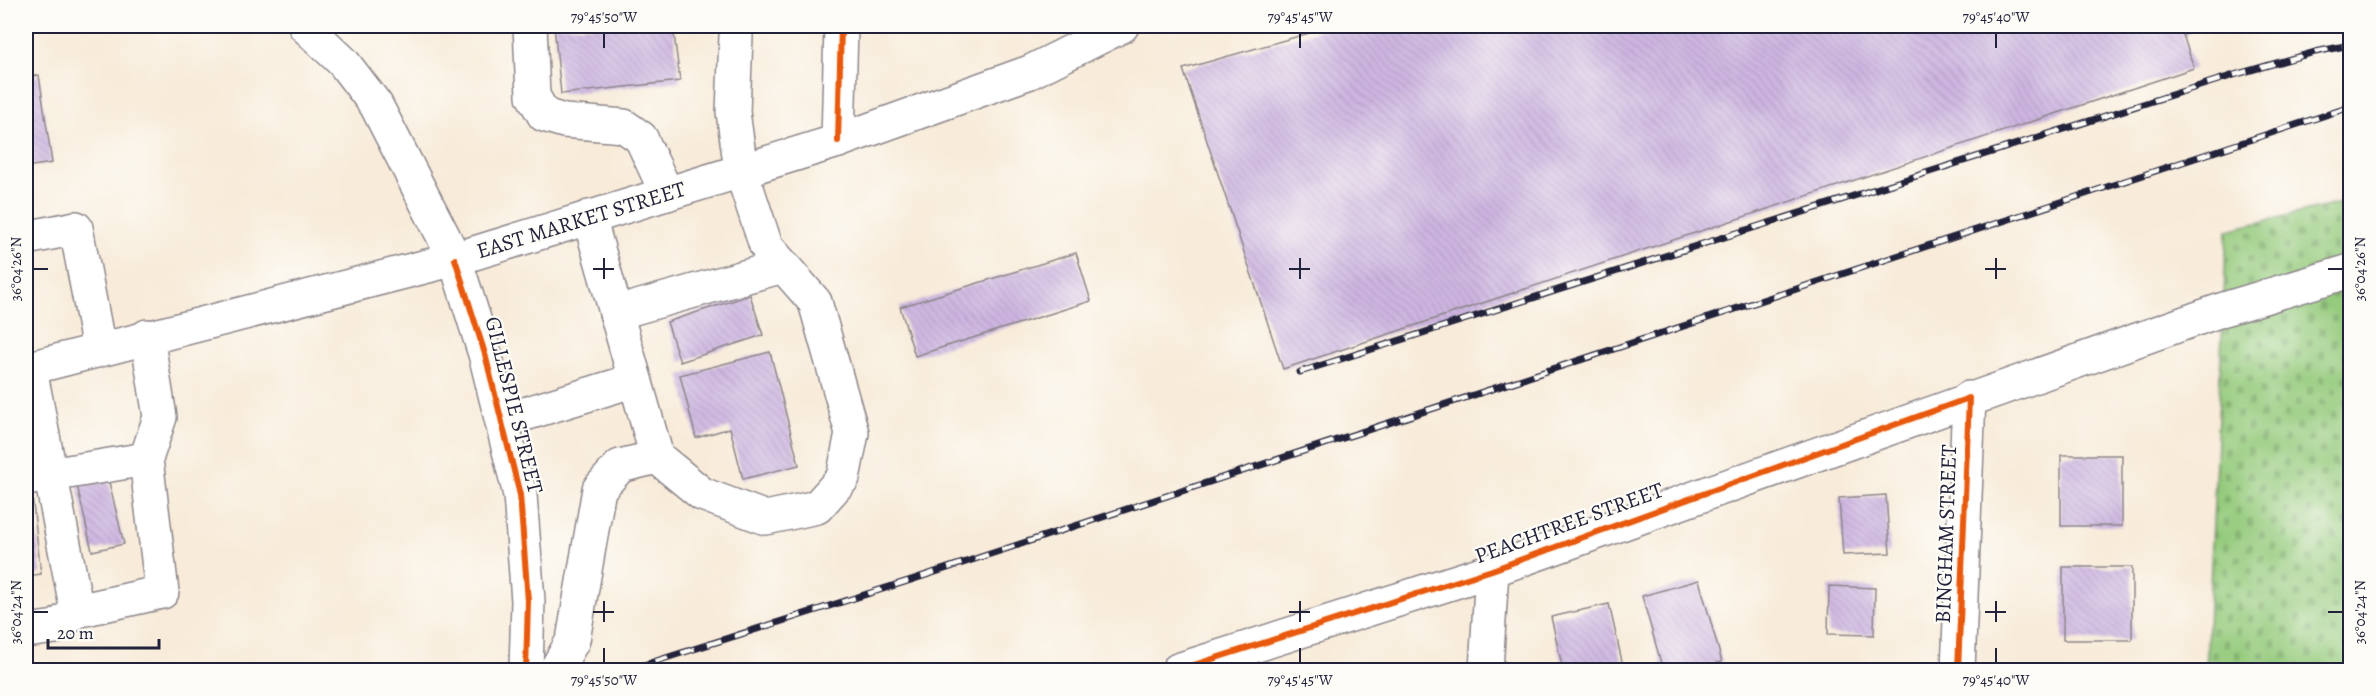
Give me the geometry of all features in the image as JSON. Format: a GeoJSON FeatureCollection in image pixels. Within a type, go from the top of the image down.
{"type":"FeatureCollection","features":[{"type":"Feature","properties":{"kind":"street","name":"GILLESPIE STREET"},"geometry":{"type":"LineString","coordinates":[[305,26],[343,62],[376,105],[455,259],[485,354],[520,495],[528,601],[526,670]]}},
{"type":"Feature","properties":{"kind":"street"},"geometry":{"type":"LineString","coordinates":[[530,26],[533,96],[544,115],[564,121],[624,126],[641,138],[667,194]]}},
{"type":"Feature","properties":{"kind":"street"},"geometry":{"type":"LineString","coordinates":[[838,141],[841,26]]}},
{"type":"Feature","properties":{"kind":"street","name":"EAST MARKET STREET"},"geometry":{"type":"LineString","coordinates":[[28,369],[147,336],[455,259],[838,141],[1030,72],[1122,26]]}},
{"type":"Feature","properties":{"kind":"street"},"geometry":{"type":"LineString","coordinates":[[589,217],[657,457],[702,494],[766,518],[816,507],[843,478],[852,433],[814,302],[766,246],[741,170],[733,112],[736,36]]}},
{"type":"Feature","properties":{"kind":"street"},"geometry":{"type":"LineString","coordinates":[[26,238],[76,228],[99,349]]}},
{"type":"Feature","properties":{"kind":"street"},"geometry":{"type":"LineString","coordinates":[[616,313],[783,266]]}},
{"type":"Feature","properties":{"kind":"street","name":"PEACHTREE STREET"},"geometry":{"type":"LineString","coordinates":[[1178,670],[1492,570],[1969,398],[2224,309],[2346,274]]}},
{"type":"Feature","properties":{"kind":"street"},"geometry":{"type":"LineString","coordinates":[[26,631],[56,627],[77,610],[162,592],[146,459],[160,417],[147,336]]}},
{"type":"Feature","properties":{"kind":"street"},"geometry":{"type":"LineString","coordinates":[[28,369],[38,476],[77,610]]}},
{"type":"Feature","properties":{"kind":"street"},"geometry":{"type":"LineString","coordinates":[[502,421],[635,380]]}},
{"type":"Feature","properties":{"kind":"street","name":"BINGHAM STREET"},"geometry":{"type":"LineString","coordinates":[[1958,670],[1969,398]]}},
{"type":"Feature","properties":{"kind":"street"},"geometry":{"type":"LineString","coordinates":[[556,670],[573,640],[599,489],[620,466],[657,457]]}},
{"type":"Feature","properties":{"kind":"street"},"geometry":{"type":"LineString","coordinates":[[38,476],[146,459]]}},
{"type":"Feature","properties":{"kind":"street"},"geometry":{"type":"LineString","coordinates":[[1486,670],[1492,570]]}},
{"type":"Feature","properties":{"kind":"green space"},"geometry":{"type":"Polygon","coordinates":[[[2350,201],[2350,670],[2206,670],[2227,230],[2350,201]]]}},
{"type":"Feature","properties":{"kind":"building"},"geometry":{"type":"Polygon","coordinates":[[[554,26],[673,26],[680,81],[561,94],[554,26]]]}},
{"type":"Feature","properties":{"kind":"building"},"geometry":{"type":"Polygon","coordinates":[[[1334,26],[2208,26],[2183,35],[2194,68],[1283,369],[1183,69],[1334,26]]]}},
{"type":"Feature","properties":{"kind":"building"},"geometry":{"type":"Polygon","coordinates":[[[39,75],[52,163],[26,167],[26,77],[39,75]]]}},
{"type":"Feature","properties":{"kind":"building"},"geometry":{"type":"Polygon","coordinates":[[[1076,253],[1091,301],[915,356],[900,307],[1076,253]]]}},
{"type":"Feature","properties":{"kind":"building"},"geometry":{"type":"Polygon","coordinates":[[[750,295],[763,335],[680,362],[667,322],[750,295]]]}},
{"type":"Feature","properties":{"kind":"building"},"geometry":{"type":"Polygon","coordinates":[[[770,352],[799,465],[743,479],[730,428],[696,438],[680,375],[770,352]]]}},
{"type":"Feature","properties":{"kind":"building"},"geometry":{"type":"Polygon","coordinates":[[[2061,455],[2122,455],[2122,526],[2061,526],[2061,455]]]}},
{"type":"Feature","properties":{"kind":"building"},"geometry":{"type":"Polygon","coordinates":[[[108,478],[124,544],[92,551],[77,485],[108,478]]]}},
{"type":"Feature","properties":{"kind":"building"},"geometry":{"type":"Polygon","coordinates":[[[32,495],[41,574],[26,576],[26,496],[32,495]]]}},
{"type":"Feature","properties":{"kind":"building"},"geometry":{"type":"Polygon","coordinates":[[[1886,495],[1890,553],[1843,555],[1839,498],[1886,495]]]}},
{"type":"Feature","properties":{"kind":"building"},"geometry":{"type":"Polygon","coordinates":[[[2063,567],[2132,567],[2132,640],[2063,640],[2063,567]]]}},
{"type":"Feature","properties":{"kind":"building"},"geometry":{"type":"Polygon","coordinates":[[[1699,580],[1722,662],[1689,670],[1663,670],[1642,596],[1699,580]]]}},
{"type":"Feature","properties":{"kind":"building"},"geometry":{"type":"Polygon","coordinates":[[[1829,586],[1875,588],[1874,635],[1828,634],[1829,586]]]}},
{"type":"Feature","properties":{"kind":"building"},"geometry":{"type":"Polygon","coordinates":[[[1609,604],[1624,670],[1563,670],[1551,617],[1609,604]]]}},
{"type":"Feature","properties":{"kind":"railway"},"geometry":{"type":"LineString","coordinates":[[1300,372],[2234,75],[2315,52],[2350,45]]}},
{"type":"Feature","properties":{"kind":"railway"},"geometry":{"type":"LineString","coordinates":[[628,670],[911,580],[2350,107]]}},
{"type":"Feature","properties":{"kind":"cycle path"},"geometry":{"type":"LineString","coordinates":[[838,141],[841,26]]}},
{"type":"Feature","properties":{"kind":"cycle path"},"geometry":{"type":"LineString","coordinates":[[455,259],[485,354],[520,495],[528,601],[526,670]]}},
{"type":"Feature","properties":{"kind":"cycle path"},"geometry":{"type":"LineString","coordinates":[[1178,670],[1492,570],[1969,398],[1958,670]]}}]}
